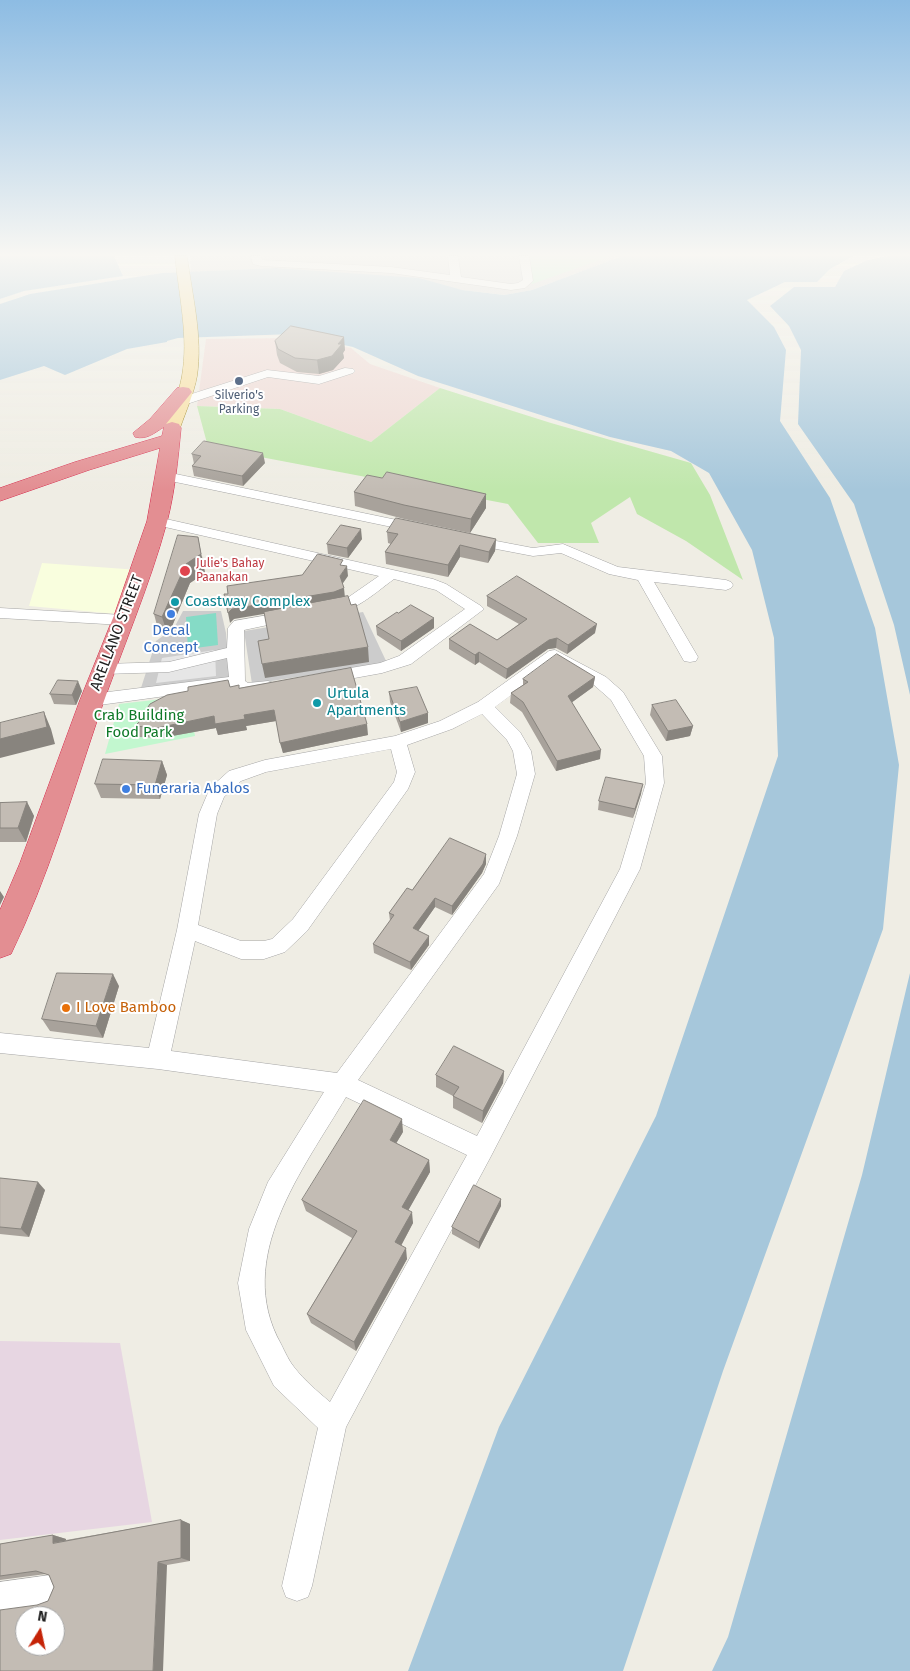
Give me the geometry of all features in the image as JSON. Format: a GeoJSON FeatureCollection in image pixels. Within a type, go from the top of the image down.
{"type":"FeatureCollection","features":[{"type":"Feature","properties":{"kind":"highway"},"geometry":{"type":"LineString","coordinates":[[103,458],[149,430],[182,397]]}},
{"type":"Feature","properties":{"kind":"highway"},"geometry":{"type":"LineString","coordinates":[[0,494],[171,434]]}},
{"type":"Feature","properties":{"kind":"highway","name":"ARELLANO STREET"},"geometry":{"type":"LineString","coordinates":[[0,945],[34,863],[92,700],[123,620],[157,521],[171,434]]}},
{"type":"Feature","properties":{"kind":"highway"},"geometry":{"type":"LineString","coordinates":[[103,458],[140,456],[161,461],[166,472]]}},
{"type":"Feature","properties":{"kind":"main road"},"geometry":{"type":"LineString","coordinates":[[171,434],[189,378],[190,334]]}},
{"type":"Feature","properties":{"kind":"street"},"geometry":{"type":"LineString","coordinates":[[182,397],[268,374],[320,380],[338,372],[349,371]]}},
{"type":"Feature","properties":{"kind":"street"},"geometry":{"type":"LineString","coordinates":[[166,472],[426,530]]}},
{"type":"Feature","properties":{"kind":"street"},"geometry":{"type":"LineString","coordinates":[[157,521],[434,584],[476,609],[405,660],[395,664],[314,679]]}},
{"type":"Feature","properties":{"kind":"street"},"geometry":{"type":"LineString","coordinates":[[455,536],[533,552],[563,548],[604,568],[643,576],[726,585]]}},
{"type":"Feature","properties":{"kind":"street"},"geometry":{"type":"LineString","coordinates":[[284,684],[248,689],[240,686],[237,681],[235,632],[240,625],[348,605],[391,574]]}},
{"type":"Feature","properties":{"kind":"street"},"geometry":{"type":"LineString","coordinates":[[643,576],[690,657]]}},
{"type":"Feature","properties":{"kind":"street"},"geometry":{"type":"LineString","coordinates":[[0,613],[123,620]]}},
{"type":"Feature","properties":{"kind":"street"},"geometry":{"type":"LineString","coordinates":[[104,669],[169,667],[235,651]]}},
{"type":"Feature","properties":{"kind":"street"},"geometry":{"type":"LineString","coordinates":[[158,1059],[187,930],[208,814],[216,793],[234,776],[264,766],[398,742],[446,725],[484,706],[555,655],[600,681],[617,696],[652,756],[655,769],[655,783],[630,869],[482,1150],[333,1423],[297,1586]]}},
{"type":"Feature","properties":{"kind":"street"},"geometry":{"type":"LineString","coordinates":[[92,700],[237,681]]}},
{"type":"Feature","properties":{"kind":"street"},"geometry":{"type":"LineString","coordinates":[[333,1423],[284,1376],[259,1330],[251,1283],[261,1229],[277,1191],[342,1084],[492,878],[508,836],[526,774],[522,751],[514,736],[484,706]]}},
{"type":"Feature","properties":{"kind":"street"},"geometry":{"type":"LineString","coordinates":[[187,930],[241,950],[264,950],[278,946],[300,925],[402,784],[406,772],[398,742]]}},
{"type":"Feature","properties":{"kind":"street"},"geometry":{"type":"LineString","coordinates":[[0,1043],[158,1059],[342,1084],[482,1150]]}},
{"type":"Feature","properties":{"kind":"street"},"geometry":{"type":"LineString","coordinates":[[0,1597],[50,1590]]}},
{"type":"Feature","properties":{"kind":"shaded area"},"geometry":{"type":"Polygon","coordinates":[[[293,338],[351,348],[370,364],[440,388],[371,442],[280,409],[197,406],[206,339],[293,338]]]}},
{"type":"Feature","properties":{"kind":"shaded area"},"geometry":{"type":"Polygon","coordinates":[[[42,563],[139,570],[117,614],[29,606],[42,563]]]}},
{"type":"Feature","properties":{"kind":"shaded area"},"geometry":{"type":"Polygon","coordinates":[[[183,611],[221,611],[226,633],[230,678],[141,688],[156,641],[174,628],[183,611]]]}},
{"type":"Feature","properties":{"kind":"shaded area"},"geometry":{"type":"Polygon","coordinates":[[[363,612],[387,663],[252,684],[244,631],[363,612]]]}},
{"type":"Feature","properties":{"kind":"shaded area"},"geometry":{"type":"Polygon","coordinates":[[[215,650],[216,676],[156,683],[162,658],[215,650]]]}},
{"type":"Feature","properties":{"kind":"shaded area"},"geometry":{"type":"Polygon","coordinates":[[[0,1341],[120,1343],[152,1522],[0,1540],[0,1341]]]}},
{"type":"Feature","properties":{"kind":"green space"},"geometry":{"type":"Polygon","coordinates":[[[440,388],[551,423],[691,463],[710,495],[743,580],[686,541],[637,514],[630,497],[591,523],[599,543],[538,543],[508,504],[208,447],[197,406],[280,409],[371,442],[440,388]]]}},
{"type":"Feature","properties":{"kind":"green space"},"geometry":{"type":"Polygon","coordinates":[[[216,613],[218,645],[188,649],[186,617],[216,613]]]}},
{"type":"Feature","properties":{"kind":"green space","name":"Crab Building Food Park"},"geometry":{"type":"Polygon","coordinates":[[[188,696],[195,736],[105,754],[119,704],[188,696]]]}},
{"type":"Feature","properties":{"kind":"water"},"geometry":{"type":"Polygon","coordinates":[[[0,334],[778,334],[786,350],[780,421],[830,498],[875,628],[899,765],[883,929],[723,1371],[623,1671],[408,1671],[499,1427],[656,1116],[778,756],[774,638],[752,550],[709,473],[671,451],[610,437],[418,376],[353,347],[294,334],[178,338],[167,342],[127,349],[65,375],[44,366],[0,380],[0,334]]]}},
{"type":"Feature","properties":{"kind":"water"},"geometry":{"type":"Polygon","coordinates":[[[793,334],[910,334],[910,695],[894,625],[854,504],[798,424],[801,350],[793,334]]]}},
{"type":"Feature","properties":{"kind":"water"},"geometry":{"type":"Polygon","coordinates":[[[910,973],[910,1671],[712,1671],[728,1637],[862,1175],[910,973]]]}},
{"type":"Feature","properties":{"kind":"building"},"geometry":{"type":"Polygon","coordinates":[[[282,334],[329,334],[344,337],[338,344],[342,344],[332,356],[317,360],[295,358],[278,349],[275,341],[282,334]]]}},
{"type":"Feature","properties":{"kind":"building"},"geometry":{"type":"Polygon","coordinates":[[[204,441],[263,453],[242,476],[192,466],[201,456],[192,454],[204,441]]]}},
{"type":"Feature","properties":{"kind":"building"},"geometry":{"type":"Polygon","coordinates":[[[387,472],[486,494],[471,519],[354,492],[367,475],[382,478],[387,472]]]}},
{"type":"Feature","properties":{"kind":"building"},"geometry":{"type":"Polygon","coordinates":[[[396,518],[496,539],[489,552],[460,545],[448,565],[385,552],[398,534],[387,532],[396,518]]]}},
{"type":"Feature","properties":{"kind":"building"},"geometry":{"type":"Polygon","coordinates":[[[341,525],[361,529],[347,548],[327,544],[341,525]]]}},
{"type":"Feature","properties":{"kind":"building"},"geometry":{"type":"Polygon","coordinates":[[[178,535],[198,537],[201,554],[186,564],[162,617],[154,614],[178,535]]]}},
{"type":"Feature","properties":{"kind":"building"},"geometry":{"type":"Polygon","coordinates":[[[318,554],[343,560],[340,565],[347,566],[340,576],[344,588],[334,592],[232,609],[228,613],[224,594],[228,594],[227,586],[302,575],[318,554]]]}},
{"type":"Feature","properties":{"kind":"building"},"geometry":{"type":"Polygon","coordinates":[[[517,576],[597,624],[568,645],[557,638],[549,640],[507,669],[479,652],[475,655],[449,639],[470,624],[497,640],[527,619],[487,596],[517,576]]]}},
{"type":"Feature","properties":{"kind":"building"},"geometry":{"type":"Polygon","coordinates":[[[348,596],[351,605],[356,604],[368,647],[262,664],[258,641],[269,639],[264,612],[348,596]]]}},
{"type":"Feature","properties":{"kind":"building"},"geometry":{"type":"Polygon","coordinates":[[[411,605],[434,618],[401,641],[376,626],[397,612],[411,605]]]}},
{"type":"Feature","properties":{"kind":"building"},"geometry":{"type":"Polygon","coordinates":[[[557,654],[595,677],[568,696],[601,750],[557,761],[523,702],[511,693],[528,682],[523,679],[557,654]]]}},
{"type":"Feature","properties":{"kind":"building"},"geometry":{"type":"Polygon","coordinates":[[[351,668],[367,724],[280,743],[274,710],[244,715],[245,719],[215,724],[214,716],[157,728],[135,726],[147,714],[146,710],[150,704],[167,695],[188,691],[188,687],[228,680],[230,687],[239,685],[239,688],[351,668]]]}},
{"type":"Feature","properties":{"kind":"building"},"geometry":{"type":"Polygon","coordinates":[[[58,680],[78,681],[72,695],[50,694],[58,680]]]}},
{"type":"Feature","properties":{"kind":"building"},"geometry":{"type":"Polygon","coordinates":[[[417,687],[428,713],[400,722],[389,692],[417,687]]]}},
{"type":"Feature","properties":{"kind":"building"},"geometry":{"type":"Polygon","coordinates":[[[676,700],[693,726],[668,731],[652,705],[676,700]]]}},
{"type":"Feature","properties":{"kind":"building"},"geometry":{"type":"Polygon","coordinates":[[[44,712],[47,727],[0,739],[0,723],[44,712]]]}},
{"type":"Feature","properties":{"kind":"building"},"geometry":{"type":"Polygon","coordinates":[[[103,759],[162,761],[155,785],[95,784],[103,759]]]}},
{"type":"Feature","properties":{"kind":"building"},"geometry":{"type":"Polygon","coordinates":[[[606,777],[643,784],[635,809],[599,801],[606,777]]]}},
{"type":"Feature","properties":{"kind":"building"},"geometry":{"type":"Polygon","coordinates":[[[27,802],[18,828],[0,828],[0,803],[27,802]]]}},
{"type":"Feature","properties":{"kind":"building"},"geometry":{"type":"Polygon","coordinates":[[[450,838],[486,854],[483,864],[452,906],[435,898],[413,928],[429,936],[410,962],[373,944],[394,915],[389,913],[407,888],[412,890],[450,838]]]}},
{"type":"Feature","properties":{"kind":"building"},"geometry":{"type":"Polygon","coordinates":[[[57,973],[113,974],[96,1026],[42,1019],[57,973]]]}},
{"type":"Feature","properties":{"kind":"building"},"geometry":{"type":"Polygon","coordinates":[[[454,1046],[504,1071],[483,1111],[453,1096],[459,1087],[436,1075],[454,1046]]]}},
{"type":"Feature","properties":{"kind":"building"},"geometry":{"type":"Polygon","coordinates":[[[364,1100],[402,1119],[390,1140],[429,1160],[402,1207],[412,1212],[395,1242],[406,1248],[354,1342],[307,1314],[357,1231],[302,1200],[364,1100]]]}},
{"type":"Feature","properties":{"kind":"building"},"geometry":{"type":"Polygon","coordinates":[[[0,1178],[38,1182],[21,1229],[0,1227],[0,1178]]]}},
{"type":"Feature","properties":{"kind":"building"},"geometry":{"type":"Polygon","coordinates":[[[474,1185],[501,1199],[479,1242],[452,1227],[474,1185]]]}},
{"type":"Feature","properties":{"kind":"building"},"geometry":{"type":"Polygon","coordinates":[[[181,1520],[181,1558],[158,1562],[153,1671],[0,1671],[0,1610],[15,1608],[15,1656],[65,1656],[65,1606],[30,1606],[48,1601],[54,1587],[49,1575],[36,1571],[0,1576],[0,1544],[53,1535],[53,1543],[181,1520]]]}},
{"type":"Feature","properties":{"kind":"place","name":"Silverio's Parking"},"geometry":{"type":"Point","coordinates":[239,381]}},
{"type":"Feature","properties":{"kind":"place","name":"Julie's Bahay Paanakan"},"geometry":{"type":"Point","coordinates":[185,571]}},
{"type":"Feature","properties":{"kind":"place","name":"Coastway Complex"},"geometry":{"type":"Point","coordinates":[175,602]}},
{"type":"Feature","properties":{"kind":"place","name":"Decal Concept"},"geometry":{"type":"Point","coordinates":[171,614]}},
{"type":"Feature","properties":{"kind":"place","name":"Urtula Apartments"},"geometry":{"type":"Point","coordinates":[317,703]}},
{"type":"Feature","properties":{"kind":"place","name":"Funeraria Abalos"},"geometry":{"type":"Point","coordinates":[126,789]}},
{"type":"Feature","properties":{"kind":"place","name":"I Love Bamboo"},"geometry":{"type":"Point","coordinates":[66,1008]}}]}
